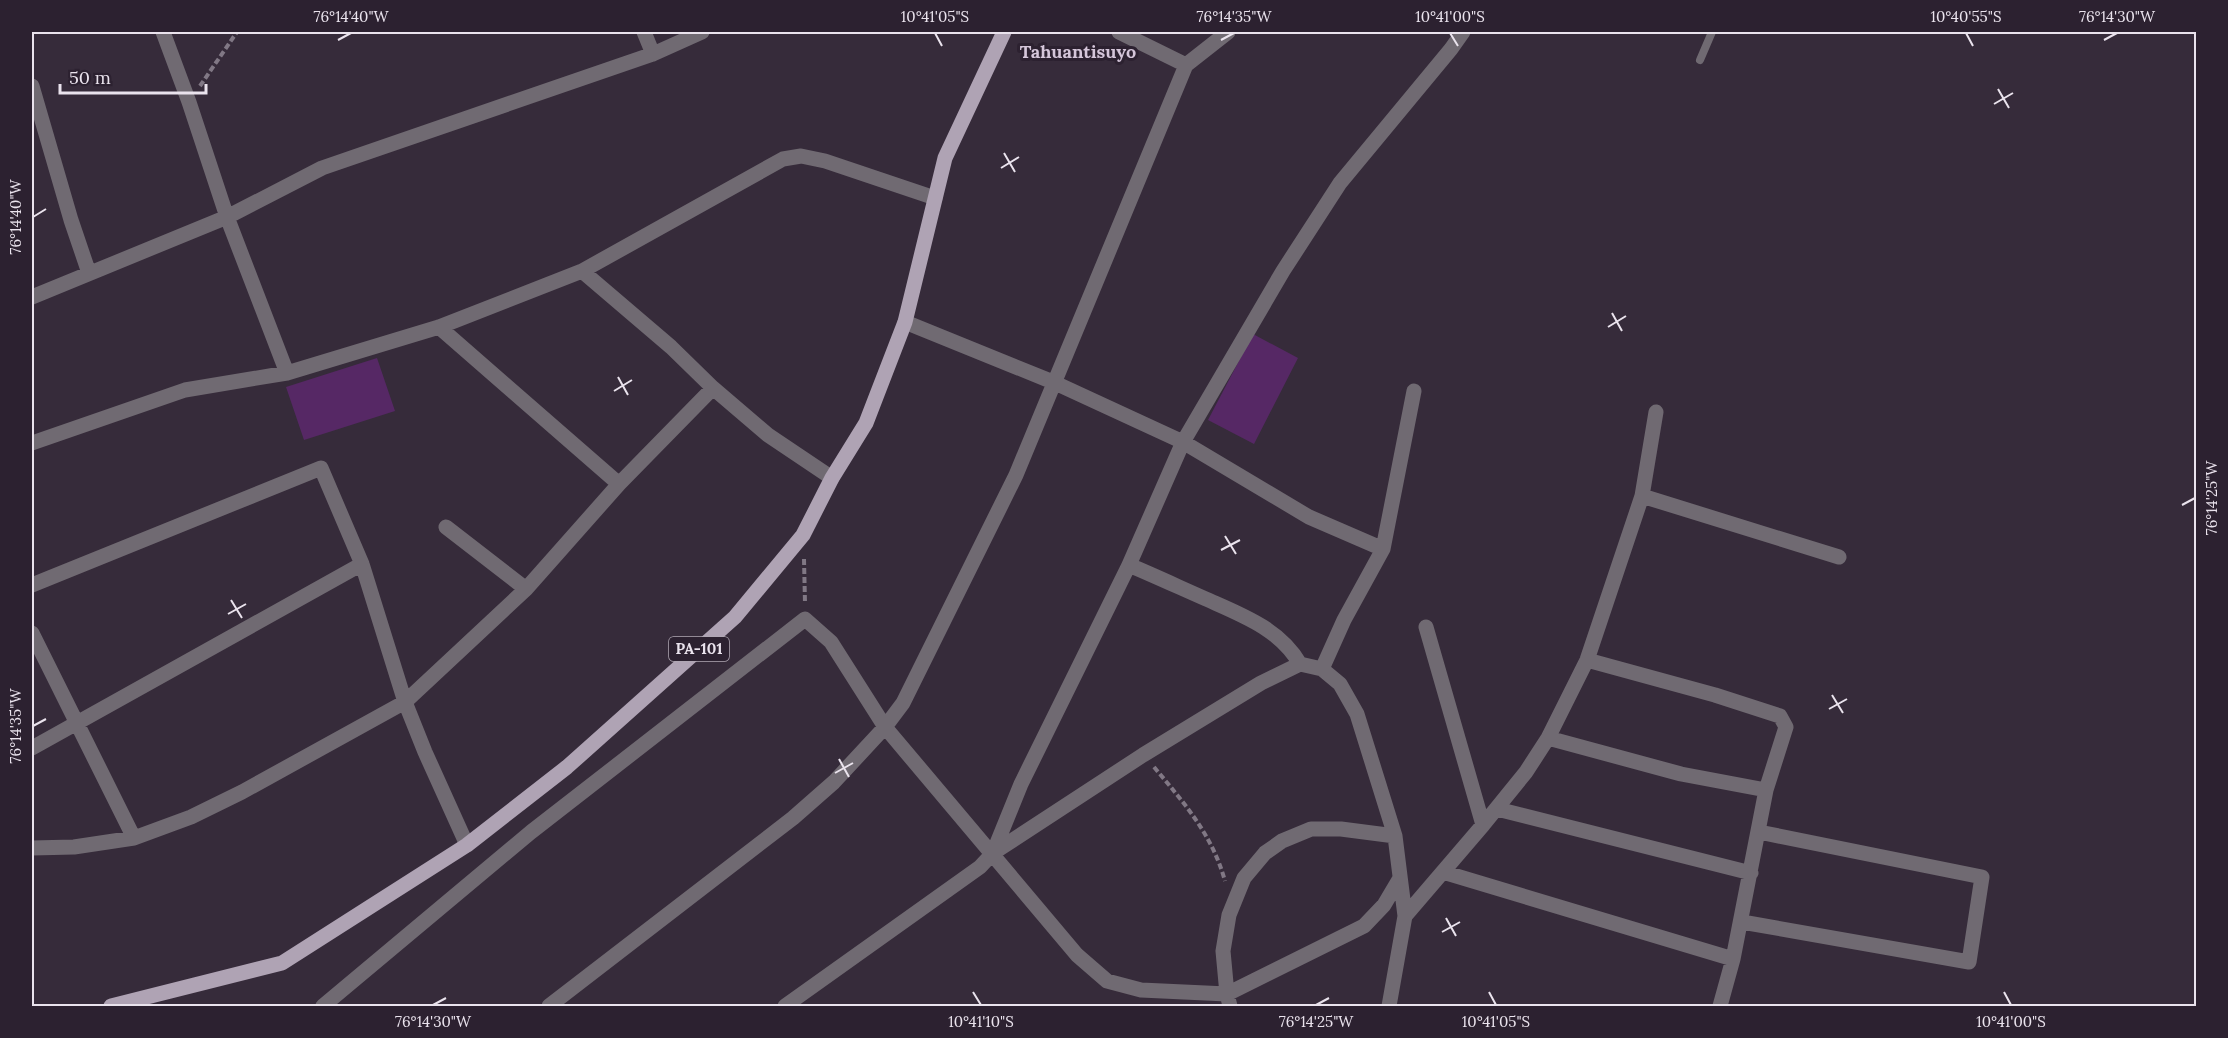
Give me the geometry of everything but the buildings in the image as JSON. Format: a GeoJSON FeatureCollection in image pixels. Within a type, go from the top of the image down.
{"type":"FeatureCollection","features":[{"type":"Feature","properties":{"kind":"main road","name":"PA-101"},"geometry":{"type":"LineString","coordinates":[[111,1006],[282,963],[467,845],[567,767],[735,617],[803,535],[832,478],[866,423],[905,322],[945,158],[1004,32]]}},
{"type":"Feature","properties":{"kind":"street"},"geometry":{"type":"LineString","coordinates":[[163,32],[227,217],[287,373]]}},
{"type":"Feature","properties":{"kind":"street"},"geometry":{"type":"LineString","coordinates":[[644,32],[653,54]]}},
{"type":"Feature","properties":{"kind":"street"},"geometry":{"type":"LineString","coordinates":[[32,297],[227,217],[322,168],[653,54],[702,32]]}},
{"type":"Feature","properties":{"kind":"street"},"geometry":{"type":"LineString","coordinates":[[1119,32],[1185,64]]}},
{"type":"Feature","properties":{"kind":"street"},"geometry":{"type":"LineString","coordinates":[[549,1006],[793,818],[834,782],[885,727],[903,703],[1016,475],[1185,64],[1228,32]]}},
{"type":"Feature","properties":{"kind":"street"},"geometry":{"type":"LineString","coordinates":[[993,853],[1022,784],[1129,565],[1183,442],[1283,270],[1340,183],[1451,50],[1463,32]]}},
{"type":"Feature","properties":{"kind":"street"},"geometry":{"type":"LineString","coordinates":[[32,86],[89,273]]}},
{"type":"Feature","properties":{"kind":"street"},"geometry":{"type":"LineString","coordinates":[[32,443],[185,390],[287,373],[439,327],[582,271],[783,159],[801,156],[825,160],[935,198]]}},
{"type":"Feature","properties":{"kind":"street"},"geometry":{"type":"LineString","coordinates":[[582,271],[671,347],[713,388],[768,435],[832,478]]}},
{"type":"Feature","properties":{"kind":"street"},"geometry":{"type":"LineString","coordinates":[[905,322],[1053,382],[1183,442],[1309,517],[1383,549]]}},
{"type":"Feature","properties":{"kind":"street"},"geometry":{"type":"LineString","coordinates":[[439,327],[619,484]]}},
{"type":"Feature","properties":{"kind":"street"},"geometry":{"type":"LineString","coordinates":[[32,848],[74,847],[134,838],[191,817],[242,792],[405,702],[526,588],[619,484],[713,388]]}},
{"type":"Feature","properties":{"kind":"street"},"geometry":{"type":"LineString","coordinates":[[1322,669],[1344,620],[1383,549],[1414,391]]}},
{"type":"Feature","properties":{"kind":"street"},"geometry":{"type":"LineString","coordinates":[[1405,916],[1484,825],[1526,772],[1548,738],[1587,660],[1642,496],[1656,412]]}},
{"type":"Feature","properties":{"kind":"street"},"geometry":{"type":"LineString","coordinates":[[32,585],[321,468],[362,564],[405,702],[467,845]]}},
{"type":"Feature","properties":{"kind":"street"},"geometry":{"type":"LineString","coordinates":[[1642,496],[1839,557]]}},
{"type":"Feature","properties":{"kind":"street"},"geometry":{"type":"LineString","coordinates":[[446,527],[526,588]]}},
{"type":"Feature","properties":{"kind":"street"},"geometry":{"type":"LineString","coordinates":[[32,748],[362,564]]}},
{"type":"Feature","properties":{"kind":"street"},"geometry":{"type":"LineString","coordinates":[[1129,565],[1258,623],[1284,642],[1300,664]]}},
{"type":"Feature","properties":{"kind":"street"},"geometry":{"type":"LineString","coordinates":[[323,1006],[531,832],[805,620],[831,642],[885,727],[1077,954],[1107,981],[1141,990],[1229,1000],[1364,926],[1384,906],[1400,878]]}},
{"type":"Feature","properties":{"kind":"street"},"geometry":{"type":"LineString","coordinates":[[1426,627],[1484,825]]}},
{"type":"Feature","properties":{"kind":"street"},"geometry":{"type":"LineString","coordinates":[[32,633],[134,838]]}},
{"type":"Feature","properties":{"kind":"street"},"geometry":{"type":"LineString","coordinates":[[1587,660],[1715,695],[1780,716],[1786,727],[1766,789],[1742,922],[1720,1006]]}},
{"type":"Feature","properties":{"kind":"street"},"geometry":{"type":"LineString","coordinates":[[785,1006],[980,867],[993,853],[1143,754],[1261,683],[1300,664],[1322,669],[1340,684],[1357,714],[1395,836],[1405,916],[1389,1006]]}},
{"type":"Feature","properties":{"kind":"street"},"geometry":{"type":"LineString","coordinates":[[1548,738],[1681,774],[1766,789]]}},
{"type":"Feature","properties":{"kind":"street"},"geometry":{"type":"LineString","coordinates":[[1497,809],[1751,873]]}},
{"type":"Feature","properties":{"kind":"street"},"geometry":{"type":"LineString","coordinates":[[1229,1000],[1223,951],[1232,907],[1244,878],[1265,854],[1282,841],[1311,829],[1341,829],[1395,836]]}},
{"type":"Feature","properties":{"kind":"street"},"geometry":{"type":"LineString","coordinates":[[1742,922],[1969,962],[1982,877],[1759,832]]}},
{"type":"Feature","properties":{"kind":"street"},"geometry":{"type":"LineString","coordinates":[[1443,872],[1733,959]]}},
{"type":"Feature","properties":{"kind":"lane"},"geometry":{"type":"LineString","coordinates":[[1700,60],[1712,32]]}},
{"type":"Feature","properties":{"kind":"path"},"geometry":{"type":"LineString","coordinates":[[189,102],[237,32]]}},
{"type":"Feature","properties":{"kind":"path"},"geometry":{"type":"LineString","coordinates":[[803,535],[805,620]]}},
{"type":"Feature","properties":{"kind":"path"},"geometry":{"type":"LineString","coordinates":[[1143,754],[1202,826],[1220,862],[1232,907]]}},
{"type":"Feature","properties":{"kind":"shaded area"},"geometry":{"type":"Polygon","coordinates":[[[1253,334],[1298,358],[1254,444],[1208,420],[1253,334]]]}},
{"type":"Feature","properties":{"kind":"shaded area"},"geometry":{"type":"Polygon","coordinates":[[[377,358],[395,411],[304,440],[286,387],[377,358]]]}},
{"type":"Feature","properties":{"kind":"district","name":"Tahuantisuyo"},"geometry":{"type":"Point","coordinates":[1078,52]}}]}
